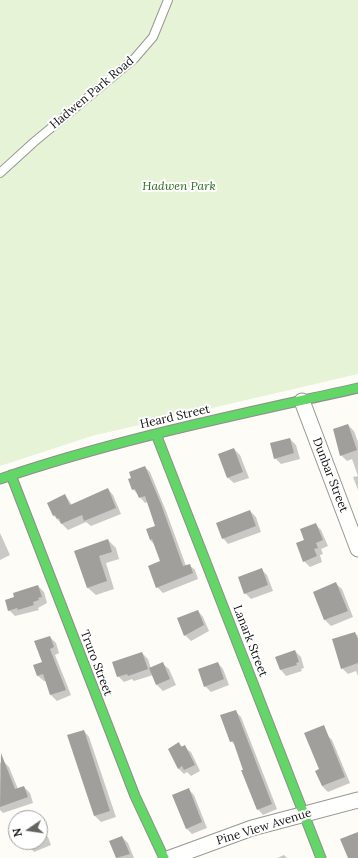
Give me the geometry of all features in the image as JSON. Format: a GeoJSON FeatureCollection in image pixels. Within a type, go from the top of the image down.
{"type":"FeatureCollection","features":[{"type":"Feature","properties":{"kind":"street","name":"Heard Street"},"geometry":{"type":"LineString","coordinates":[[0,479],[78,454],[156,434],[358,388]]}},
{"type":"Feature","properties":{"kind":"street","name":"Dunbar Street"},"geometry":{"type":"LineString","coordinates":[[302,401],[358,549]]}},
{"type":"Feature","properties":{"kind":"street","name":"Lanark Street"},"geometry":{"type":"LineString","coordinates":[[156,434],[321,858]]}},
{"type":"Feature","properties":{"kind":"street","name":"Truro Street"},"geometry":{"type":"LineString","coordinates":[[11,475],[135,796],[164,858]]}},
{"type":"Feature","properties":{"kind":"street","name":"Pine View Avenue"},"geometry":{"type":"LineString","coordinates":[[170,858],[252,828],[304,813],[358,800]]}},
{"type":"Feature","properties":{"kind":"lane","name":"Hadwen Park Road"},"geometry":{"type":"LineString","coordinates":[[0,173],[34,142],[134,59],[153,37],[168,0]]}},
{"type":"Feature","properties":{"kind":"green space","name":"Hadwen Park"},"geometry":{"type":"Polygon","coordinates":[[[0,0],[358,0],[358,374],[92,436],[0,466],[0,0]]]}},
{"type":"Feature","properties":{"kind":"building"},"geometry":{"type":"Polygon","coordinates":[[[348,424],[357,450],[340,456],[333,429],[348,424]]]}},
{"type":"Feature","properties":{"kind":"building"},"geometry":{"type":"Polygon","coordinates":[[[290,438],[294,453],[274,459],[270,443],[290,438]]]}},
{"type":"Feature","properties":{"kind":"building"},"geometry":{"type":"Polygon","coordinates":[[[234,448],[243,472],[227,478],[218,454],[234,448]]]}},
{"type":"Feature","properties":{"kind":"building"},"geometry":{"type":"Polygon","coordinates":[[[145,466],[161,504],[183,566],[190,564],[193,573],[156,588],[148,566],[160,561],[152,539],[150,540],[146,529],[155,526],[145,496],[139,498],[135,489],[132,490],[128,479],[131,478],[129,472],[145,466]]]}},
{"type":"Feature","properties":{"kind":"building"},"geometry":{"type":"Polygon","coordinates":[[[108,488],[116,508],[84,521],[82,515],[61,524],[59,518],[57,519],[55,515],[53,516],[47,503],[65,494],[70,505],[108,488]]]}},
{"type":"Feature","properties":{"kind":"building"},"geometry":{"type":"Polygon","coordinates":[[[250,510],[256,526],[222,539],[216,523],[250,510]]]}},
{"type":"Feature","properties":{"kind":"building"},"geometry":{"type":"Polygon","coordinates":[[[316,523],[323,540],[316,543],[318,548],[314,549],[317,556],[303,562],[296,543],[304,540],[300,529],[316,523]]]}},
{"type":"Feature","properties":{"kind":"building"},"geometry":{"type":"Polygon","coordinates":[[[108,539],[112,552],[99,556],[107,581],[87,588],[74,551],[108,539]]]}},
{"type":"Feature","properties":{"kind":"building"},"geometry":{"type":"Polygon","coordinates":[[[262,568],[268,585],[244,594],[238,577],[262,568]]]}},
{"type":"Feature","properties":{"kind":"building"},"geometry":{"type":"Polygon","coordinates":[[[336,582],[348,611],[324,620],[313,592],[336,582]]]}},
{"type":"Feature","properties":{"kind":"building"},"geometry":{"type":"Polygon","coordinates":[[[38,585],[42,597],[33,602],[34,605],[18,610],[17,608],[8,611],[5,600],[14,597],[13,593],[38,585]]]}},
{"type":"Feature","properties":{"kind":"building"},"geometry":{"type":"Polygon","coordinates":[[[198,610],[204,625],[184,636],[177,618],[198,610]]]}},
{"type":"Feature","properties":{"kind":"building"},"geometry":{"type":"Polygon","coordinates":[[[355,632],[358,640],[358,663],[341,669],[332,639],[355,632]]]}},
{"type":"Feature","properties":{"kind":"building"},"geometry":{"type":"Polygon","coordinates":[[[50,636],[54,647],[50,649],[66,690],[50,695],[43,674],[37,676],[33,665],[42,662],[34,641],[50,636]]]}},
{"type":"Feature","properties":{"kind":"building"},"geometry":{"type":"Polygon","coordinates":[[[295,650],[299,662],[296,663],[297,665],[280,670],[275,657],[295,650]]]}},
{"type":"Feature","properties":{"kind":"building"},"geometry":{"type":"Polygon","coordinates":[[[142,652],[148,669],[128,676],[127,674],[117,677],[112,662],[142,652]]]}},
{"type":"Feature","properties":{"kind":"building"},"geometry":{"type":"Polygon","coordinates":[[[163,662],[170,679],[156,685],[149,668],[163,662]]]}},
{"type":"Feature","properties":{"kind":"building"},"geometry":{"type":"Polygon","coordinates":[[[218,662],[224,679],[204,687],[198,669],[218,662]]]}},
{"type":"Feature","properties":{"kind":"building"},"geometry":{"type":"Polygon","coordinates":[[[236,710],[272,804],[257,810],[241,770],[243,770],[233,741],[230,742],[220,715],[236,710]]]}},
{"type":"Feature","properties":{"kind":"building"},"geometry":{"type":"Polygon","coordinates":[[[324,725],[345,777],[322,786],[315,771],[319,769],[304,733],[324,725]]]}},
{"type":"Feature","properties":{"kind":"building"},"geometry":{"type":"Polygon","coordinates":[[[84,730],[110,811],[94,816],[67,735],[84,730]]]}},
{"type":"Feature","properties":{"kind":"building"},"geometry":{"type":"Polygon","coordinates":[[[179,742],[181,747],[185,745],[195,765],[184,770],[182,766],[178,769],[168,749],[179,742]]]}},
{"type":"Feature","properties":{"kind":"building"},"geometry":{"type":"Polygon","coordinates":[[[1,753],[15,789],[24,786],[28,797],[0,807],[1,753]]]}},
{"type":"Feature","properties":{"kind":"building"},"geometry":{"type":"Polygon","coordinates":[[[189,788],[202,822],[186,829],[172,795],[189,788]]]}},
{"type":"Feature","properties":{"kind":"building"},"geometry":{"type":"Polygon","coordinates":[[[358,832],[358,858],[348,858],[340,839],[358,832]]]}},
{"type":"Feature","properties":{"kind":"building"},"geometry":{"type":"Polygon","coordinates":[[[122,836],[130,854],[116,858],[109,841],[122,836]]]}},
{"type":"Feature","properties":{"kind":"traffic: fast"},"geometry":{"type":"LineString","coordinates":[[0,479],[133,440],[222,418],[358,388]]}},
{"type":"Feature","properties":{"kind":"traffic: fast"},"geometry":{"type":"LineString","coordinates":[[156,434],[321,858]]}},
{"type":"Feature","properties":{"kind":"traffic: fast"},"geometry":{"type":"LineString","coordinates":[[11,475],[135,796],[164,858]]}}]}
